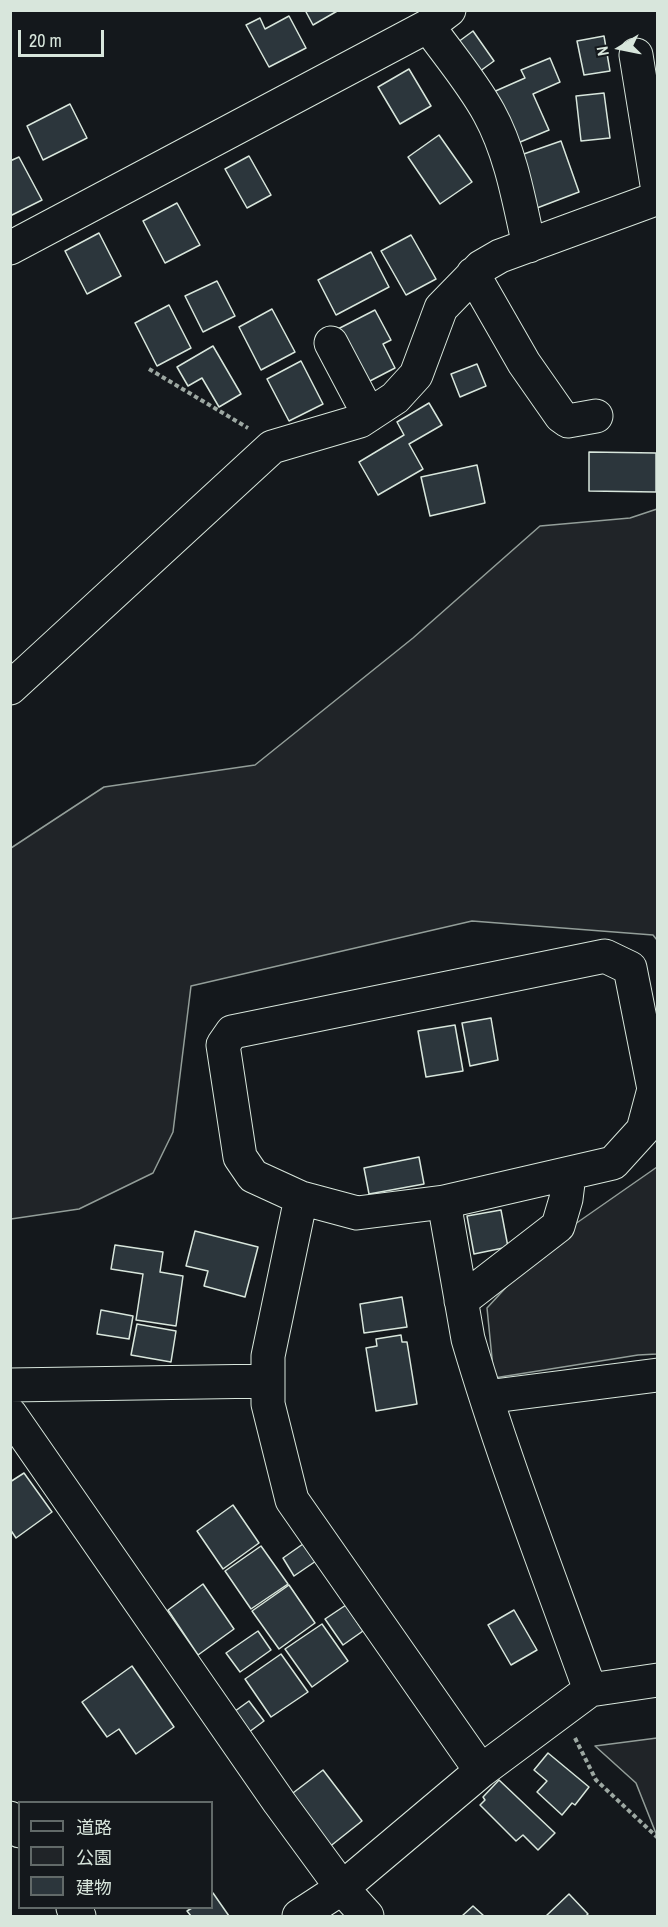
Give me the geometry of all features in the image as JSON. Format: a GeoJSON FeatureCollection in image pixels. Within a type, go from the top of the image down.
{"type":"FeatureCollection","features":[{"type":"Feature","properties":{"kind":"main road"},"geometry":{"type":"LineString","coordinates":[[10,248],[438,18],[489,113],[506,153],[529,246]]}},
{"type":"Feature","properties":{"kind":"main road"},"geometry":{"type":"LineString","coordinates":[[636,55],[657,191]]}},
{"type":"Feature","properties":{"kind":"main road"},"geometry":{"type":"LineString","coordinates":[[10,688],[272,447],[360,421],[395,398],[416,375],[441,308],[481,267],[500,256],[657,198]]}},
{"type":"Feature","properties":{"kind":"main road"},"geometry":{"type":"LineString","coordinates":[[473,274],[524,363],[561,416],[568,421],[596,416]]}},
{"type":"Feature","properties":{"kind":"main road"},"geometry":{"type":"LineString","coordinates":[[331,343],[369,415]]}},
{"type":"Feature","properties":{"kind":"main road"},"geometry":{"type":"LineString","coordinates":[[605,956],[630,968],[654,1089],[644,1130],[613,1163],[444,1202],[357,1213],[301,1198],[253,1176],[240,1156],[223,1045],[232,1032],[605,956]]}},
{"type":"Feature","properties":{"kind":"main road"},"geometry":{"type":"LineString","coordinates":[[461,1300],[558,1226],[566,1199],[569,1175]]}},
{"type":"Feature","properties":{"kind":"main road"},"geometry":{"type":"LineString","coordinates":[[301,1198],[268,1356],[268,1404],[292,1500],[481,1771]]}},
{"type":"Feature","properties":{"kind":"main road"},"geometry":{"type":"LineString","coordinates":[[444,1202],[468,1339],[590,1690]]}},
{"type":"Feature","properties":{"kind":"main road"},"geometry":{"type":"LineString","coordinates":[[486,1396],[657,1375]]}},
{"type":"Feature","properties":{"kind":"main road"},"geometry":{"type":"LineString","coordinates":[[10,1386],[268,1381]]}},
{"type":"Feature","properties":{"kind":"main road"},"geometry":{"type":"LineString","coordinates":[[10,1414],[279,1802],[342,1888],[367,1917]]}},
{"type":"Feature","properties":{"kind":"main road"},"geometry":{"type":"LineString","coordinates":[[299,1917],[342,1888],[481,1771],[590,1690],[657,1680]]}},
{"type":"Feature","properties":{"kind":"path"},"geometry":{"type":"LineString","coordinates":[[149,369],[242,424],[272,447]]}},
{"type":"Feature","properties":{"kind":"path"},"geometry":{"type":"LineString","coordinates":[[561,1712],[596,1780],[657,1838]]}},
{"type":"Feature","properties":{"kind":"green space"},"geometry":{"type":"Polygon","coordinates":[[[657,509],[657,940],[653,935],[472,921],[191,986],[173,1132],[153,1173],[79,1209],[11,1219],[11,848],[104,787],[255,765],[413,638],[540,526],[630,518],[657,509]]]}},
{"type":"Feature","properties":{"kind":"green space"},"geometry":{"type":"Polygon","coordinates":[[[657,1167],[657,1354],[494,1378],[487,1308],[545,1245],[657,1167]]]}},
{"type":"Feature","properties":{"kind":"green space"},"geometry":{"type":"Polygon","coordinates":[[[658,1738],[657,1836],[636,1783],[595,1746],[658,1738]]]}},
{"type":"Feature","properties":{"kind":"building"},"geometry":{"type":"Polygon","coordinates":[[[305,10],[339,10],[313,25],[305,10]]]}},
{"type":"Feature","properties":{"kind":"building"},"geometry":{"type":"Polygon","coordinates":[[[289,16],[306,48],[269,67],[246,25],[260,18],[265,29],[289,16]]]}},
{"type":"Feature","properties":{"kind":"building"},"geometry":{"type":"Polygon","coordinates":[[[473,31],[494,61],[476,74],[454,45],[473,31]]]}},
{"type":"Feature","properties":{"kind":"building"},"geometry":{"type":"Polygon","coordinates":[[[604,36],[610,71],[584,75],[577,41],[604,36]]]}},
{"type":"Feature","properties":{"kind":"building"},"geometry":{"type":"Polygon","coordinates":[[[550,58],[560,82],[533,94],[549,130],[513,145],[491,93],[525,78],[521,70],[550,58]]]}},
{"type":"Feature","properties":{"kind":"building"},"geometry":{"type":"Polygon","coordinates":[[[409,69],[431,106],[400,124],[378,87],[409,69]]]}},
{"type":"Feature","properties":{"kind":"building"},"geometry":{"type":"Polygon","coordinates":[[[604,93],[610,138],[581,141],[576,96],[604,93]]]}},
{"type":"Feature","properties":{"kind":"building"},"geometry":{"type":"Polygon","coordinates":[[[70,104],[87,138],[43,160],[27,126],[70,104]]]}},
{"type":"Feature","properties":{"kind":"building"},"geometry":{"type":"Polygon","coordinates":[[[439,135],[472,182],[440,204],[408,157],[439,135]]]}},
{"type":"Feature","properties":{"kind":"building"},"geometry":{"type":"Polygon","coordinates":[[[561,141],[579,192],[537,208],[518,156],[561,141]]]}},
{"type":"Feature","properties":{"kind":"building"},"geometry":{"type":"Polygon","coordinates":[[[249,156],[271,195],[247,208],[225,169],[249,156]]]}},
{"type":"Feature","properties":{"kind":"building"},"geometry":{"type":"Polygon","coordinates":[[[19,157],[42,200],[10,216],[10,161],[19,157]]]}},
{"type":"Feature","properties":{"kind":"building"},"geometry":{"type":"Polygon","coordinates":[[[177,203],[200,245],[165,263],[143,221],[177,203]]]}},
{"type":"Feature","properties":{"kind":"building"},"geometry":{"type":"Polygon","coordinates":[[[99,233],[121,276],[87,294],[65,251],[99,233]]]}},
{"type":"Feature","properties":{"kind":"building"},"geometry":{"type":"Polygon","coordinates":[[[411,235],[436,279],[406,295],[381,251],[411,235]]]}},
{"type":"Feature","properties":{"kind":"building"},"geometry":{"type":"Polygon","coordinates":[[[371,252],[389,287],[336,315],[318,280],[371,252]]]}},
{"type":"Feature","properties":{"kind":"building"},"geometry":{"type":"Polygon","coordinates":[[[217,281],[235,316],[203,332],[185,296],[217,281]]]}},
{"type":"Feature","properties":{"kind":"building"},"geometry":{"type":"Polygon","coordinates":[[[169,305],[191,348],[157,366],[135,323],[169,305]]]}},
{"type":"Feature","properties":{"kind":"building"},"geometry":{"type":"Polygon","coordinates":[[[272,309],[295,352],[261,370],[239,327],[272,309]]]}},
{"type":"Feature","properties":{"kind":"building"},"geometry":{"type":"Polygon","coordinates":[[[375,310],[391,340],[383,344],[395,368],[368,382],[334,331],[375,310]]]}},
{"type":"Feature","properties":{"kind":"building"},"geometry":{"type":"Polygon","coordinates":[[[213,346],[241,394],[219,407],[202,378],[188,386],[177,367],[213,346]]]}},
{"type":"Feature","properties":{"kind":"building"},"geometry":{"type":"Polygon","coordinates":[[[301,361],[323,404],[289,421],[267,379],[301,361]]]}},
{"type":"Feature","properties":{"kind":"building"},"geometry":{"type":"Polygon","coordinates":[[[477,364],[486,386],[460,397],[451,374],[477,364]]]}},
{"type":"Feature","properties":{"kind":"building"},"geometry":{"type":"Polygon","coordinates":[[[429,403],[442,425],[409,444],[423,469],[378,495],[359,462],[404,435],[397,422],[429,403]]]}},
{"type":"Feature","properties":{"kind":"building"},"geometry":{"type":"Polygon","coordinates":[[[589,452],[656,453],[656,492],[589,491],[589,452]]]}},
{"type":"Feature","properties":{"kind":"building"},"geometry":{"type":"Polygon","coordinates":[[[477,465],[485,503],[430,516],[421,477],[477,465]]]}},
{"type":"Feature","properties":{"kind":"building"},"geometry":{"type":"Polygon","coordinates":[[[491,1018],[498,1060],[470,1066],[462,1023],[491,1018]]]}},
{"type":"Feature","properties":{"kind":"building"},"geometry":{"type":"Polygon","coordinates":[[[455,1025],[463,1071],[426,1077],[418,1031],[455,1025]]]}},
{"type":"Feature","properties":{"kind":"building"},"geometry":{"type":"Polygon","coordinates":[[[419,1157],[424,1184],[369,1194],[364,1168],[419,1157]]]}},
{"type":"Feature","properties":{"kind":"building"},"geometry":{"type":"Polygon","coordinates":[[[501,1210],[508,1247],[474,1254],[467,1216],[501,1210]]]}},
{"type":"Feature","properties":{"kind":"building"},"geometry":{"type":"Polygon","coordinates":[[[195,1231],[258,1247],[245,1297],[204,1286],[208,1271],[186,1266],[195,1231]]]}},
{"type":"Feature","properties":{"kind":"building"},"geometry":{"type":"Polygon","coordinates":[[[115,1245],[163,1252],[160,1272],[183,1276],[176,1326],[136,1320],[143,1274],[111,1269],[115,1245]]]}},
{"type":"Feature","properties":{"kind":"building"},"geometry":{"type":"Polygon","coordinates":[[[402,1297],[407,1327],[364,1333],[360,1304],[402,1297]]]}},
{"type":"Feature","properties":{"kind":"building"},"geometry":{"type":"Polygon","coordinates":[[[101,1310],[133,1316],[129,1339],[97,1334],[101,1310]]]}},
{"type":"Feature","properties":{"kind":"building"},"geometry":{"type":"Polygon","coordinates":[[[137,1324],[176,1331],[171,1362],[131,1355],[137,1324]]]}},
{"type":"Feature","properties":{"kind":"building"},"geometry":{"type":"Polygon","coordinates":[[[401,1335],[402,1342],[407,1342],[417,1404],[376,1411],[366,1348],[377,1346],[376,1339],[401,1335]]]}},
{"type":"Feature","properties":{"kind":"building"},"geometry":{"type":"Polygon","coordinates":[[[24,1473],[52,1512],[16,1538],[10,1529],[10,1482],[24,1473]]]}},
{"type":"Feature","properties":{"kind":"building"},"geometry":{"type":"Polygon","coordinates":[[[233,1505],[259,1543],[223,1569],[197,1531],[233,1505]]]}},
{"type":"Feature","properties":{"kind":"building"},"geometry":{"type":"Polygon","coordinates":[[[303,1544],[316,1561],[294,1576],[283,1558],[303,1544]]]}},
{"type":"Feature","properties":{"kind":"building"},"geometry":{"type":"Polygon","coordinates":[[[261,1546],[288,1584],[251,1609],[225,1571],[261,1546]]]}},
{"type":"Feature","properties":{"kind":"building"},"geometry":{"type":"Polygon","coordinates":[[[203,1584],[234,1629],[198,1655],[168,1610],[203,1584]]]}},
{"type":"Feature","properties":{"kind":"building"},"geometry":{"type":"Polygon","coordinates":[[[289,1585],[315,1623],[279,1649],[252,1611],[289,1585]]]}},
{"type":"Feature","properties":{"kind":"building"},"geometry":{"type":"Polygon","coordinates":[[[346,1605],[363,1631],[343,1645],[325,1619],[346,1605]]]}},
{"type":"Feature","properties":{"kind":"building"},"geometry":{"type":"Polygon","coordinates":[[[514,1610],[537,1650],[511,1665],[488,1625],[514,1610]]]}},
{"type":"Feature","properties":{"kind":"building"},"geometry":{"type":"Polygon","coordinates":[[[322,1624],[348,1661],[312,1687],[285,1649],[322,1624]]]}},
{"type":"Feature","properties":{"kind":"building"},"geometry":{"type":"Polygon","coordinates":[[[258,1631],[271,1650],[240,1672],[226,1653],[258,1631]]]}},
{"type":"Feature","properties":{"kind":"building"},"geometry":{"type":"Polygon","coordinates":[[[281,1654],[308,1692],[271,1717],[245,1679],[281,1654]]]}},
{"type":"Feature","properties":{"kind":"building"},"geometry":{"type":"Polygon","coordinates":[[[132,1666],[174,1727],[136,1754],[119,1729],[107,1737],[82,1702],[132,1666]]]}},
{"type":"Feature","properties":{"kind":"building"},"geometry":{"type":"Polygon","coordinates":[[[249,1701],[264,1721],[245,1735],[231,1714],[249,1701]]]}},
{"type":"Feature","properties":{"kind":"building"},"geometry":{"type":"Polygon","coordinates":[[[548,1753],[589,1787],[575,1805],[572,1803],[562,1815],[537,1792],[547,1781],[534,1770],[548,1753]]]}},
{"type":"Feature","properties":{"kind":"building"},"geometry":{"type":"Polygon","coordinates":[[[323,1770],[362,1821],[328,1848],[289,1796],[323,1770]]]}},
{"type":"Feature","properties":{"kind":"building"},"geometry":{"type":"Polygon","coordinates":[[[499,1780],[555,1833],[538,1850],[523,1835],[516,1841],[480,1805],[485,1800],[483,1797],[499,1780]]]}},
{"type":"Feature","properties":{"kind":"building"},"geometry":{"type":"Polygon","coordinates":[[[213,1893],[229,1916],[191,1916],[187,1911],[213,1909],[213,1893]]]}},
{"type":"Feature","properties":{"kind":"building"},"geometry":{"type":"Polygon","coordinates":[[[569,1894],[588,1914],[586,1916],[546,1916],[569,1894]]]}},
{"type":"Feature","properties":{"kind":"building"},"geometry":{"type":"Polygon","coordinates":[[[473,1906],[484,1916],[462,1916],[473,1906]]]}}]}
